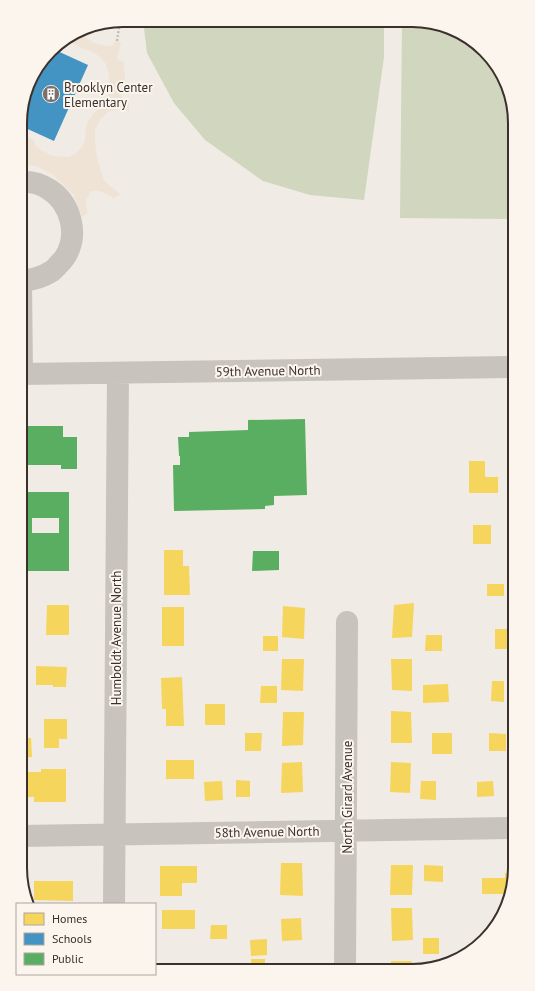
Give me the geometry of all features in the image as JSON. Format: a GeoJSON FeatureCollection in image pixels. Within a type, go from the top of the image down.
{"type":"FeatureCollection","features":[{"type":"Feature","properties":{"kind":"street"},"geometry":{"type":"LineString","coordinates":[[27,181],[42,185],[56,194],[67,208],[72,224],[71,241],[65,257],[53,270],[38,278],[27,280]]}},
{"type":"Feature","properties":{"kind":"street","name":"59th Avenue North"},"geometry":{"type":"LineString","coordinates":[[27,374],[508,367]]}},
{"type":"Feature","properties":{"kind":"street","name":"Humboldt Avenue North"},"geometry":{"type":"LineString","coordinates":[[114,903],[118,373]]}},
{"type":"Feature","properties":{"kind":"street","name":"North Girard Avenue"},"geometry":{"type":"LineString","coordinates":[[345,964],[347,622]]}},
{"type":"Feature","properties":{"kind":"street","name":"58th Avenue North"},"geometry":{"type":"LineString","coordinates":[[27,836],[508,828]]}},
{"type":"Feature","properties":{"kind":"path"},"geometry":{"type":"LineString","coordinates":[[117,41],[119,27]]}},
{"type":"Feature","properties":{"kind":"green space"},"geometry":{"type":"Polygon","coordinates":[[[144,27],[384,27],[384,57],[364,200],[310,195],[263,181],[205,140],[174,103],[147,53],[144,27]]]}},
{"type":"Feature","properties":{"kind":"green space"},"geometry":{"type":"Polygon","coordinates":[[[402,27],[431,29],[454,37],[475,51],[492,70],[503,92],[508,123],[508,219],[400,218],[402,27]]]}},
{"type":"Feature","properties":{"kind":"shaded area"},"geometry":{"type":"Polygon","coordinates":[[[83,36],[92,42],[105,46],[111,46],[117,41],[121,43],[117,59],[124,62],[126,84],[120,87],[120,92],[123,100],[129,102],[129,111],[120,109],[109,111],[101,118],[95,130],[97,158],[104,181],[120,194],[114,198],[100,191],[91,191],[86,200],[87,213],[82,217],[74,195],[52,174],[36,166],[27,165],[27,136],[34,140],[35,145],[39,149],[52,156],[69,157],[75,154],[82,147],[85,141],[88,122],[93,114],[106,103],[108,98],[110,89],[109,75],[106,64],[93,52],[72,43],[83,36]]]}},
{"type":"Feature","properties":{"kind":"building: Homes"},"geometry":{"type":"Polygon","coordinates":[[[469,461],[485,461],[485,477],[498,477],[498,493],[469,493],[469,461]]]}},
{"type":"Feature","properties":{"kind":"building: Homes"},"geometry":{"type":"Polygon","coordinates":[[[473,525],[491,525],[491,544],[473,544],[473,525]]]}},
{"type":"Feature","properties":{"kind":"building: Homes"},"geometry":{"type":"Polygon","coordinates":[[[164,550],[183,550],[183,566],[189,566],[190,595],[164,595],[164,550]]]}},
{"type":"Feature","properties":{"kind":"building: Homes"},"geometry":{"type":"Polygon","coordinates":[[[487,584],[504,584],[504,596],[487,596],[487,584]]]}},
{"type":"Feature","properties":{"kind":"building: Homes"},"geometry":{"type":"Polygon","coordinates":[[[414,603],[412,637],[392,638],[394,605],[414,603]]]}},
{"type":"Feature","properties":{"kind":"building: Homes"},"geometry":{"type":"Polygon","coordinates":[[[47,605],[69,605],[69,635],[46,635],[47,605]]]}},
{"type":"Feature","properties":{"kind":"building: Homes"},"geometry":{"type":"Polygon","coordinates":[[[283,606],[305,608],[304,639],[282,637],[283,606]]]}},
{"type":"Feature","properties":{"kind":"building: Homes"},"geometry":{"type":"Polygon","coordinates":[[[162,607],[184,607],[184,646],[162,646],[162,607]]]}},
{"type":"Feature","properties":{"kind":"building: Homes"},"geometry":{"type":"Polygon","coordinates":[[[495,629],[508,629],[508,649],[495,649],[495,629]]]}},
{"type":"Feature","properties":{"kind":"building: Homes"},"geometry":{"type":"Polygon","coordinates":[[[426,635],[442,635],[442,651],[425,651],[426,635]]]}},
{"type":"Feature","properties":{"kind":"building: Homes"},"geometry":{"type":"Polygon","coordinates":[[[263,636],[278,636],[278,651],[263,651],[263,636]]]}},
{"type":"Feature","properties":{"kind":"building: Homes"},"geometry":{"type":"Polygon","coordinates":[[[282,659],[304,659],[303,691],[281,690],[282,659]]]}},
{"type":"Feature","properties":{"kind":"building: Homes"},"geometry":{"type":"Polygon","coordinates":[[[391,659],[412,659],[412,691],[392,690],[391,659]]]}},
{"type":"Feature","properties":{"kind":"building: Homes"},"geometry":{"type":"Polygon","coordinates":[[[36,666],[67,667],[66,687],[36,685],[36,666]]]}},
{"type":"Feature","properties":{"kind":"building: Homes"},"geometry":{"type":"Polygon","coordinates":[[[182,677],[184,726],[166,726],[166,709],[162,709],[161,678],[182,677]]]}},
{"type":"Feature","properties":{"kind":"building: Homes"},"geometry":{"type":"Polygon","coordinates":[[[492,681],[504,681],[504,702],[491,701],[492,681]]]}},
{"type":"Feature","properties":{"kind":"building: Homes"},"geometry":{"type":"Polygon","coordinates":[[[448,684],[449,702],[423,703],[423,685],[448,684]]]}},
{"type":"Feature","properties":{"kind":"building: Homes"},"geometry":{"type":"Polygon","coordinates":[[[261,686],[277,686],[277,703],[260,703],[261,686]]]}},
{"type":"Feature","properties":{"kind":"building: Homes"},"geometry":{"type":"Polygon","coordinates":[[[205,704],[225,704],[225,725],[205,725],[205,704]]]}},
{"type":"Feature","properties":{"kind":"building: Homes"},"geometry":{"type":"Polygon","coordinates":[[[391,711],[411,712],[412,743],[391,743],[391,711]]]}},
{"type":"Feature","properties":{"kind":"building: Homes"},"geometry":{"type":"Polygon","coordinates":[[[283,712],[304,712],[303,745],[282,746],[283,712]]]}},
{"type":"Feature","properties":{"kind":"building: Homes"},"geometry":{"type":"Polygon","coordinates":[[[44,719],[67,719],[67,739],[59,739],[59,748],[44,748],[44,719]]]}},
{"type":"Feature","properties":{"kind":"building: Homes"},"geometry":{"type":"Polygon","coordinates":[[[245,733],[262,733],[261,751],[245,751],[245,733]]]}},
{"type":"Feature","properties":{"kind":"building: Homes"},"geometry":{"type":"Polygon","coordinates":[[[432,733],[452,733],[452,754],[432,754],[432,733]]]}},
{"type":"Feature","properties":{"kind":"building: Homes"},"geometry":{"type":"Polygon","coordinates":[[[489,733],[506,734],[506,751],[489,751],[489,733]]]}},
{"type":"Feature","properties":{"kind":"building: Homes"},"geometry":{"type":"Polygon","coordinates":[[[27,738],[31,738],[32,757],[27,757],[27,738]]]}},
{"type":"Feature","properties":{"kind":"building: Homes"},"geometry":{"type":"Polygon","coordinates":[[[166,760],[194,760],[194,779],[166,779],[166,760]]]}},
{"type":"Feature","properties":{"kind":"building: Homes"},"geometry":{"type":"Polygon","coordinates":[[[302,762],[303,792],[281,793],[282,763],[302,762]]]}},
{"type":"Feature","properties":{"kind":"building: Homes"},"geometry":{"type":"Polygon","coordinates":[[[391,762],[411,763],[410,793],[390,792],[391,762]]]}},
{"type":"Feature","properties":{"kind":"building: Homes"},"geometry":{"type":"Polygon","coordinates":[[[41,769],[66,769],[66,802],[34,802],[34,797],[27,797],[27,772],[41,772],[41,769]]]}},
{"type":"Feature","properties":{"kind":"building: Homes"},"geometry":{"type":"Polygon","coordinates":[[[236,780],[250,781],[250,797],[236,797],[236,780]]]}},
{"type":"Feature","properties":{"kind":"building: Homes"},"geometry":{"type":"Polygon","coordinates":[[[222,781],[223,800],[205,801],[204,782],[222,781]]]}},
{"type":"Feature","properties":{"kind":"building: Homes"},"geometry":{"type":"Polygon","coordinates":[[[421,781],[436,781],[436,800],[420,799],[421,781]]]}},
{"type":"Feature","properties":{"kind":"building: Homes"},"geometry":{"type":"Polygon","coordinates":[[[493,781],[494,796],[477,797],[477,782],[493,781]]]}},
{"type":"Feature","properties":{"kind":"building: Homes"},"geometry":{"type":"Polygon","coordinates":[[[281,863],[302,863],[303,896],[280,895],[281,863]]]}},
{"type":"Feature","properties":{"kind":"building: Homes"},"geometry":{"type":"Polygon","coordinates":[[[391,865],[413,865],[412,895],[390,895],[391,865]]]}},
{"type":"Feature","properties":{"kind":"building: Homes"},"geometry":{"type":"Polygon","coordinates":[[[424,865],[443,866],[443,882],[424,881],[424,865]]]}},
{"type":"Feature","properties":{"kind":"building: Homes"},"geometry":{"type":"Polygon","coordinates":[[[160,866],[197,866],[197,883],[182,883],[182,896],[160,896],[160,866]]]}},
{"type":"Feature","properties":{"kind":"building: Homes"},"geometry":{"type":"Polygon","coordinates":[[[505,873],[508,873],[505,894],[482,894],[482,878],[505,878],[505,873]]]}},
{"type":"Feature","properties":{"kind":"building: Homes"},"geometry":{"type":"Polygon","coordinates":[[[34,881],[73,881],[73,901],[34,900],[34,881]]]}},
{"type":"Feature","properties":{"kind":"building: Homes"},"geometry":{"type":"Polygon","coordinates":[[[391,908],[412,908],[413,940],[392,941],[391,908]]]}},
{"type":"Feature","properties":{"kind":"building: Homes"},"geometry":{"type":"Polygon","coordinates":[[[162,910],[195,910],[195,929],[162,929],[162,910]]]}},
{"type":"Feature","properties":{"kind":"building: Homes"},"geometry":{"type":"Polygon","coordinates":[[[301,918],[302,940],[282,941],[281,919],[301,918]]]}},
{"type":"Feature","properties":{"kind":"building: Homes"},"geometry":{"type":"Polygon","coordinates":[[[211,925],[227,925],[227,939],[210,939],[211,925]]]}},
{"type":"Feature","properties":{"kind":"building: Homes"},"geometry":{"type":"Polygon","coordinates":[[[423,938],[439,938],[439,954],[423,954],[423,938]]]}},
{"type":"Feature","properties":{"kind":"building: Homes"},"geometry":{"type":"Polygon","coordinates":[[[267,939],[267,955],[251,956],[250,940],[267,939]]]}},
{"type":"Feature","properties":{"kind":"building: Homes"},"geometry":{"type":"Polygon","coordinates":[[[251,959],[265,959],[265,964],[251,964],[251,959]]]}},
{"type":"Feature","properties":{"kind":"building: Homes"},"geometry":{"type":"Polygon","coordinates":[[[391,961],[412,961],[412,964],[391,964],[391,961]]]}},
{"type":"Feature","properties":{"kind":"building: Schools","name":"Brooklyn Center Elementary"},"geometry":{"type":"Polygon","coordinates":[[[59,52],[88,65],[54,141],[27,129],[27,123],[30,98],[34,86],[47,65],[59,52]]]}},
{"type":"Feature","properties":{"kind":"building: Public"},"geometry":{"type":"Polygon","coordinates":[[[305,419],[307,495],[274,496],[274,505],[265,506],[265,509],[174,511],[173,465],[180,465],[178,437],[189,437],[189,432],[248,430],[248,420],[305,419]]]}},
{"type":"Feature","properties":{"kind":"building: Public"},"geometry":{"type":"Polygon","coordinates":[[[27,426],[63,426],[63,437],[77,437],[77,469],[61,469],[61,465],[27,465],[27,426]]]}},
{"type":"Feature","properties":{"kind":"building: Public"},"geometry":{"type":"Polygon","coordinates":[[[27,492],[69,492],[69,571],[27,571],[27,492]],[[32,518],[32,533],[59,533],[59,518],[32,518]]]}},
{"type":"Feature","properties":{"kind":"building: Public"},"geometry":{"type":"Polygon","coordinates":[[[253,551],[279,551],[279,570],[252,571],[253,551]]]}},
{"type":"Feature","properties":{"kind":"place","name":"Brooklyn Center Elementary"},"geometry":{"type":"Point","coordinates":[51,94]}}]}
